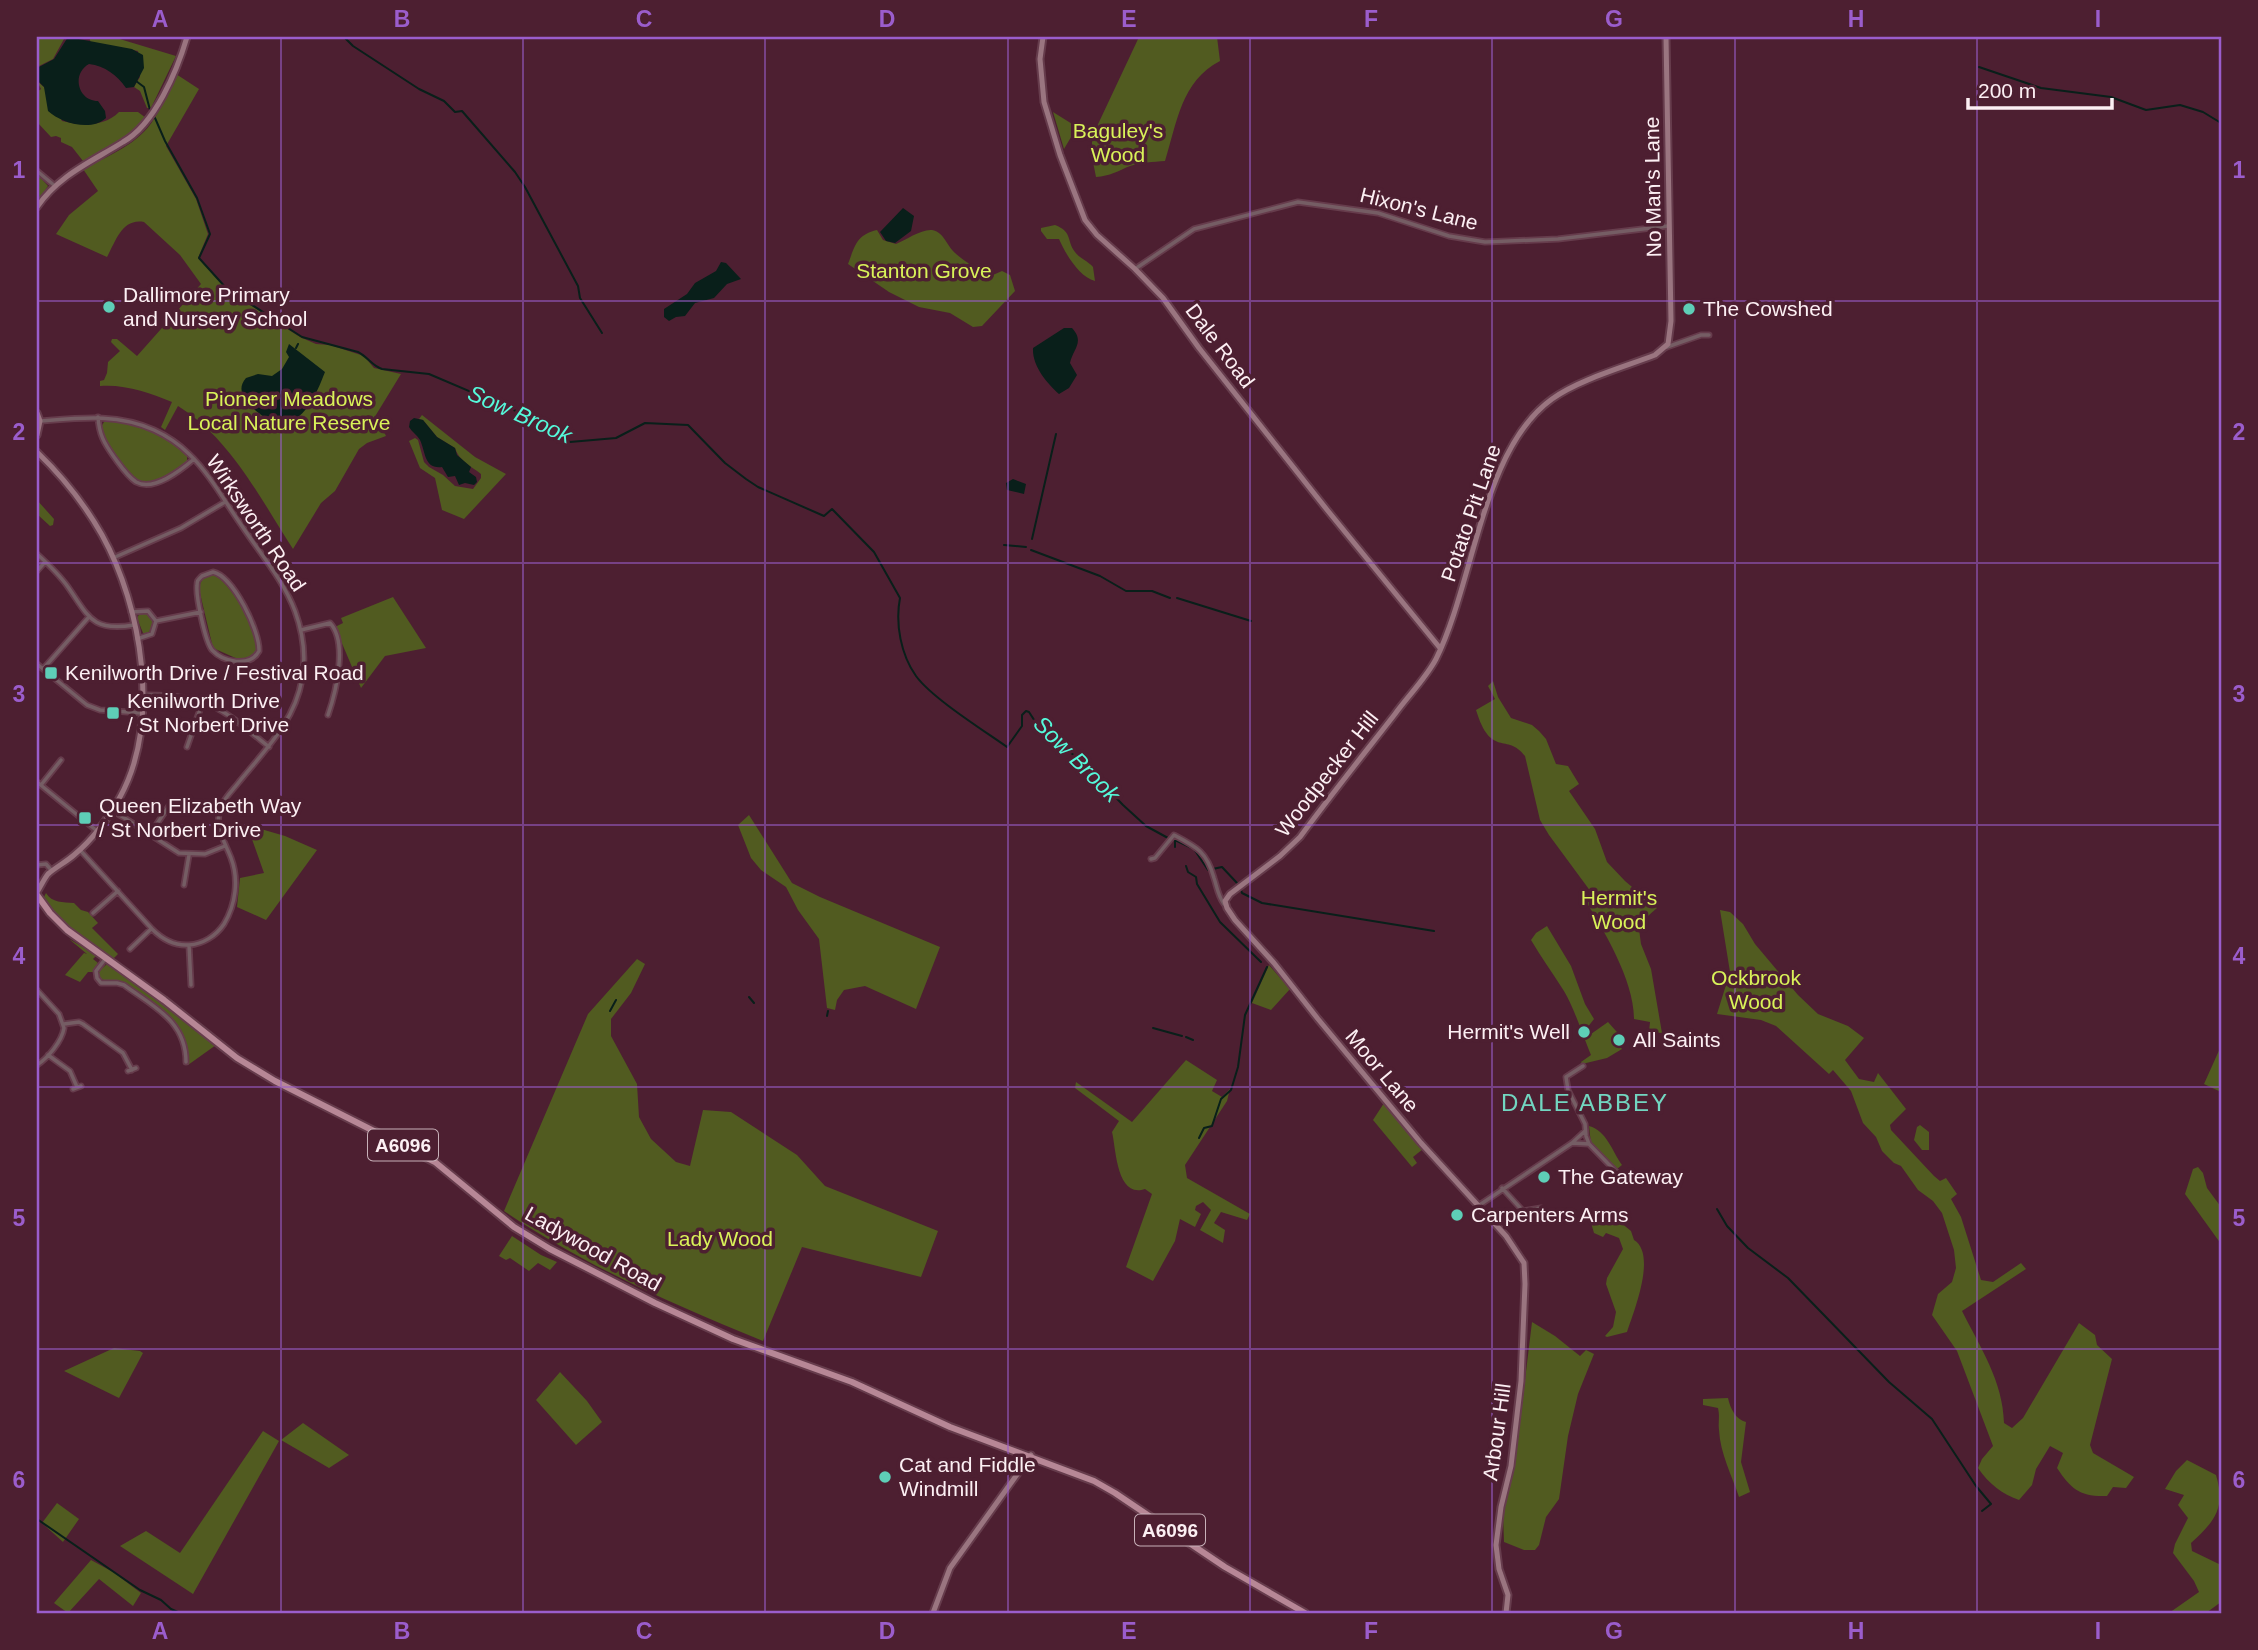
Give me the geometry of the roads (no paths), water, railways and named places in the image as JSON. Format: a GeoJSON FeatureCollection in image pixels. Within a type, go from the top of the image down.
{"type":"FeatureCollection","features":[{"type":"Feature","properties":{"kind":"main road","name":"Ladywood Road"},"geometry":{"type":"LineString","coordinates":[[37,893],[62,925],[183,1014],[237,1058],[275,1081],[435,1162],[514,1227],[550,1249],[655,1303],[733,1339],[852,1382],[950,1427],[1031,1455]]}},
{"type":"Feature","properties":{"kind":"main road","name":"A6096"},"geometry":{"type":"LineString","coordinates":[[1031,1455],[1076,1473],[1115,1493],[1225,1567],[1305,1613]]}},
{"type":"Feature","properties":{"kind":"street"},"geometry":{"type":"LineString","coordinates":[[37,207],[55,186],[82,165],[123,142],[150,117],[187,37]]}},
{"type":"Feature","properties":{"kind":"street","name":"Dale Road"},"geometry":{"type":"LineString","coordinates":[[1043,37],[1040,60],[1044,102],[1085,220],[1097,235],[1163,298],[1199,348],[1328,511],[1440,648]]}},
{"type":"Feature","properties":{"kind":"street","name":"No Man's Lane"},"geometry":{"type":"LineString","coordinates":[[1666,37],[1671,337]]}},
{"type":"Feature","properties":{"kind":"street"},"geometry":{"type":"LineString","coordinates":[[37,171],[55,186]]}},
{"type":"Feature","properties":{"kind":"street","name":"Hixon's Lane"},"geometry":{"type":"LineString","coordinates":[[1135,269],[1194,229],[1298,202],[1378,212],[1449,236],[1485,242],[1559,239],[1669,226]]}},
{"type":"Feature","properties":{"kind":"street","name":"Potato Pit Lane"},"geometry":{"type":"LineString","coordinates":[[1440,648],[1499,475],[1517,436],[1535,414],[1559,394],[1655,355],[1665,348],[1701,335],[1709,335]]}},
{"type":"Feature","properties":{"kind":"street"},"geometry":{"type":"LineString","coordinates":[[1665,348],[1671,337],[1681,343]]}},
{"type":"Feature","properties":{"kind":"street"},"geometry":{"type":"LineString","coordinates":[[37,413],[40,421],[37,435]]}},
{"type":"Feature","properties":{"kind":"street"},"geometry":{"type":"LineString","coordinates":[[98,417],[99,432],[104,443],[137,482],[155,482],[177,472],[194,459]]}},
{"type":"Feature","properties":{"kind":"street","name":"Wirksworth Road"},"geometry":{"type":"LineString","coordinates":[[40,421],[98,417],[126,420],[153,429],[173,441],[194,459],[225,502],[285,591],[301,630],[304,662],[299,694],[289,718],[221,806],[219,825],[233,863],[236,883],[231,910],[222,927],[212,936],[189,945]]}},
{"type":"Feature","properties":{"kind":"street"},"geometry":{"type":"LineString","coordinates":[[37,452],[67,482],[81,501],[113,558],[126,591],[134,625],[143,695],[135,757],[112,810],[80,850],[50,873],[37,893]]}},
{"type":"Feature","properties":{"kind":"street"},"geometry":{"type":"LineString","coordinates":[[113,558],[181,528],[225,502]]}},
{"type":"Feature","properties":{"kind":"street"},"geometry":{"type":"LineString","coordinates":[[37,554],[67,586],[88,618],[109,628],[134,625]]}},
{"type":"Feature","properties":{"kind":"street"},"geometry":{"type":"LineString","coordinates":[[37,571],[45,562]]}},
{"type":"Feature","properties":{"kind":"street"},"geometry":{"type":"LineString","coordinates":[[218,573],[236,595],[253,624],[259,645],[256,657],[243,663],[214,652],[201,612],[198,580],[206,574],[218,573]]}},
{"type":"Feature","properties":{"kind":"street"},"geometry":{"type":"LineString","coordinates":[[131,612],[148,611],[156,621]]}},
{"type":"Feature","properties":{"kind":"street"},"geometry":{"type":"LineString","coordinates":[[156,621],[201,612]]}},
{"type":"Feature","properties":{"kind":"street"},"geometry":{"type":"LineString","coordinates":[[43,669],[88,618]]}},
{"type":"Feature","properties":{"kind":"street"},"geometry":{"type":"LineString","coordinates":[[137,639],[152,634],[156,621]]}},
{"type":"Feature","properties":{"kind":"street"},"geometry":{"type":"LineString","coordinates":[[301,630],[333,624],[339,666],[328,715]]}},
{"type":"Feature","properties":{"kind":"street","name":"Woodpecker Hill"},"geometry":{"type":"LineString","coordinates":[[1225,904],[1230,894],[1280,856],[1300,837],[1432,666],[1440,648]]}},
{"type":"Feature","properties":{"kind":"street"},"geometry":{"type":"LineString","coordinates":[[37,664],[80,701],[93,707],[142,713]]}},
{"type":"Feature","properties":{"kind":"street"},"geometry":{"type":"LineString","coordinates":[[335,692],[341,694]]}},
{"type":"Feature","properties":{"kind":"street"},"geometry":{"type":"LineString","coordinates":[[143,695],[187,696],[203,701],[226,713],[269,747]]}},
{"type":"Feature","properties":{"kind":"street"},"geometry":{"type":"LineString","coordinates":[[187,747],[203,701]]}},
{"type":"Feature","properties":{"kind":"street"},"geometry":{"type":"LineString","coordinates":[[61,760],[39,784],[97,831]]}},
{"type":"Feature","properties":{"kind":"street"},"geometry":{"type":"LineString","coordinates":[[150,834],[173,800]]}},
{"type":"Feature","properties":{"kind":"street"},"geometry":{"type":"LineString","coordinates":[[112,810],[175,850],[189,855],[205,854],[226,846]]}},
{"type":"Feature","properties":{"kind":"street"},"geometry":{"type":"LineString","coordinates":[[1151,859],[1155,858],[1174,835],[1195,846],[1209,862],[1219,897],[1225,904]]}},
{"type":"Feature","properties":{"kind":"street"},"geometry":{"type":"LineString","coordinates":[[80,850],[152,929],[169,942],[189,945],[191,985]]}},
{"type":"Feature","properties":{"kind":"street"},"geometry":{"type":"LineString","coordinates":[[184,885],[189,855]]}},
{"type":"Feature","properties":{"kind":"street"},"geometry":{"type":"LineString","coordinates":[[37,864],[46,864],[50,873]]}},
{"type":"Feature","properties":{"kind":"street"},"geometry":{"type":"LineString","coordinates":[[37,872],[50,873]]}},
{"type":"Feature","properties":{"kind":"street"},"geometry":{"type":"LineString","coordinates":[[93,913],[118,891]]}},
{"type":"Feature","properties":{"kind":"street","name":"Moor Lane"},"geometry":{"type":"LineString","coordinates":[[1225,904],[1235,920],[1275,963],[1329,1033],[1421,1143],[1520,1254]]}},
{"type":"Feature","properties":{"kind":"street"},"geometry":{"type":"LineString","coordinates":[[130,949],[152,929]]}},
{"type":"Feature","properties":{"kind":"street"},"geometry":{"type":"LineString","coordinates":[[106,958],[96,971],[98,980],[101,983],[124,985],[166,1016],[181,1035],[186,1062]]}},
{"type":"Feature","properties":{"kind":"street"},"geometry":{"type":"LineString","coordinates":[[37,990],[59,1014],[64,1024],[62,1036],[37,1065]]}},
{"type":"Feature","properties":{"kind":"street"},"geometry":{"type":"LineString","coordinates":[[64,1024],[83,1024],[123,1053],[132,1070]]}},
{"type":"Feature","properties":{"kind":"street"},"geometry":{"type":"LineString","coordinates":[[179,1052],[186,1052]]}},
{"type":"Feature","properties":{"kind":"street"},"geometry":{"type":"LineString","coordinates":[[48,1055],[70,1071],[77,1087]]}},
{"type":"Feature","properties":{"kind":"street"},"geometry":{"type":"LineString","coordinates":[[1583,1066],[1568,1075],[1568,1090],[1585,1124],[1589,1144],[1626,1182]]}},
{"type":"Feature","properties":{"kind":"street"},"geometry":{"type":"LineString","coordinates":[[1478,1206],[1585,1132]]}},
{"type":"Feature","properties":{"kind":"street"},"geometry":{"type":"LineString","coordinates":[[1572,1143],[1589,1144]]}},
{"type":"Feature","properties":{"kind":"street"},"geometry":{"type":"LineString","coordinates":[[1502,1188],[1523,1211],[1541,1208]]}},
{"type":"Feature","properties":{"kind":"street","name":"Arbour Hill"},"geometry":{"type":"LineString","coordinates":[[1506,1613],[1508,1595],[1499,1569],[1496,1545],[1501,1507],[1511,1466],[1521,1381],[1526,1272],[1520,1254]]}},
{"type":"Feature","properties":{"kind":"street"},"geometry":{"type":"LineString","coordinates":[[933,1613],[950,1568],[1031,1455]]}},
{"type":"Feature","properties":{"kind":"waterway"},"geometry":{"type":"LineString","coordinates":[[344,37],[353,46],[419,89],[444,101],[455,112],[462,111],[525,187],[578,286],[580,298],[602,333]]}},
{"type":"Feature","properties":{"kind":"waterway"},"geometry":{"type":"LineString","coordinates":[[1979,67],[2041,88],[2111,97],[2146,110],[2180,105],[2203,112],[2221,123]]}},
{"type":"Feature","properties":{"kind":"waterway","name":"Sow Brook"},"geometry":{"type":"LineString","coordinates":[[136,81],[144,87],[150,110]]}},
{"type":"Feature","properties":{"kind":"waterway","name":"Sow Brook"},"geometry":{"type":"LineString","coordinates":[[155,118],[197,198],[210,234],[199,258],[227,289],[302,337],[358,352],[382,369],[429,374],[530,417],[536,426],[570,442],[616,438],[645,423],[688,425],[725,463],[758,487],[824,516],[832,509],[874,552],[900,598],[900,639],[911,668],[924,685],[1007,747],[1022,726],[1022,715],[1026,711],[1029,712],[1038,726],[1081,761],[1146,826],[1168,838]]}},
{"type":"Feature","properties":{"kind":"waterway"},"geometry":{"type":"LineString","coordinates":[[296,348],[298,344]]}},
{"type":"Feature","properties":{"kind":"waterway"},"geometry":{"type":"LineString","coordinates":[[1032,539],[1056,434]]}},
{"type":"Feature","properties":{"kind":"waterway"},"geometry":{"type":"LineString","coordinates":[[1004,545],[1026,547]]}},
{"type":"Feature","properties":{"kind":"waterway"},"geometry":{"type":"LineString","coordinates":[[1031,550],[1100,576],[1126,591],[1152,591],[1170,598]]}},
{"type":"Feature","properties":{"kind":"waterway"},"geometry":{"type":"LineString","coordinates":[[1177,598],[1251,621]]}},
{"type":"Feature","properties":{"kind":"waterway","name":"Sow Brook"},"geometry":{"type":"LineString","coordinates":[[1175,847],[1175,840],[1194,849],[1208,870],[1222,867],[1237,883]]}},
{"type":"Feature","properties":{"kind":"waterway"},"geometry":{"type":"LineString","coordinates":[[1186,866],[1188,872],[1196,877],[1197,884],[1220,922],[1261,962]]}},
{"type":"Feature","properties":{"kind":"waterway","name":"Sow Brook"},"geometry":{"type":"LineString","coordinates":[[1241,890],[1262,903],[1434,931]]}},
{"type":"Feature","properties":{"kind":"waterway"},"geometry":{"type":"LineString","coordinates":[[1199,1138],[1204,1128],[1212,1126],[1221,1099],[1231,1090],[1238,1067],[1245,1015],[1267,967]]}},
{"type":"Feature","properties":{"kind":"waterway"},"geometry":{"type":"LineString","coordinates":[[749,997],[754,1003]]}},
{"type":"Feature","properties":{"kind":"waterway"},"geometry":{"type":"LineString","coordinates":[[610,1011],[616,1000]]}},
{"type":"Feature","properties":{"kind":"waterway"},"geometry":{"type":"LineString","coordinates":[[827,1016],[828,1011]]}},
{"type":"Feature","properties":{"kind":"waterway"},"geometry":{"type":"LineString","coordinates":[[1153,1028],[1182,1036]]}},
{"type":"Feature","properties":{"kind":"waterway"},"geometry":{"type":"LineString","coordinates":[[1186,1037],[1193,1040]]}},
{"type":"Feature","properties":{"kind":"waterway"},"geometry":{"type":"LineString","coordinates":[[1717,1209],[1727,1226],[1748,1248],[1788,1278],[1889,1382],[1932,1419],[1991,1504],[1982,1511]]}},
{"type":"Feature","properties":{"kind":"waterway"},"geometry":{"type":"LineString","coordinates":[[37,1519],[140,1590],[180,1613]]}},
{"type":"Feature","properties":{"kind":"place","name":"Dallimore Primary and Nursery School"},"geometry":{"type":"Point","coordinates":[109,307]}},
{"type":"Feature","properties":{"kind":"place","name":"The Cowshed"},"geometry":{"type":"Point","coordinates":[1689,309]}},
{"type":"Feature","properties":{"kind":"place","name":"Kenilworth Drive / Festival Road"},"geometry":{"type":"Point","coordinates":[51,673]}},
{"type":"Feature","properties":{"kind":"place","name":"Kenilworth Drive / St Norbert Drive"},"geometry":{"type":"Point","coordinates":[113,713]}},
{"type":"Feature","properties":{"kind":"place","name":"Queen Elizabeth Way / St Norbert Drive"},"geometry":{"type":"Point","coordinates":[85,818]}},
{"type":"Feature","properties":{"kind":"place","name":"Hermit's Well"},"geometry":{"type":"Point","coordinates":[1584,1032]}},
{"type":"Feature","properties":{"kind":"place","name":"All Saints"},"geometry":{"type":"Point","coordinates":[1619,1040]}},
{"type":"Feature","properties":{"kind":"place","name":"The Gateway"},"geometry":{"type":"Point","coordinates":[1544,1177]}},
{"type":"Feature","properties":{"kind":"place","name":"Carpenters Arms"},"geometry":{"type":"Point","coordinates":[1457,1215]}},
{"type":"Feature","properties":{"kind":"place","name":"Cat and Fiddle Windmill"},"geometry":{"type":"Point","coordinates":[885,1477]}},
{"type":"Feature","properties":{"kind":"district","name":"DALE ABBEY"},"geometry":{"type":"Point","coordinates":[1585,1103]}},
{"type":"Feature","properties":{"kind":"park label","name":"Baguley's Wood"},"geometry":{"type":"Point","coordinates":[1118,143]}},
{"type":"Feature","properties":{"kind":"park label","name":"Stanton Grove"},"geometry":{"type":"Point","coordinates":[924,271]}},
{"type":"Feature","properties":{"kind":"park label","name":"Pioneer Meadows Local Nature Reserve"},"geometry":{"type":"Point","coordinates":[289,411]}},
{"type":"Feature","properties":{"kind":"park label","name":"Hermit's Wood"},"geometry":{"type":"Point","coordinates":[1619,910]}},
{"type":"Feature","properties":{"kind":"park label","name":"Ockbrook Wood"},"geometry":{"type":"Point","coordinates":[1756,990]}},
{"type":"Feature","properties":{"kind":"park label","name":"Lady Wood"},"geometry":{"type":"Point","coordinates":[720,1239]}}]}
